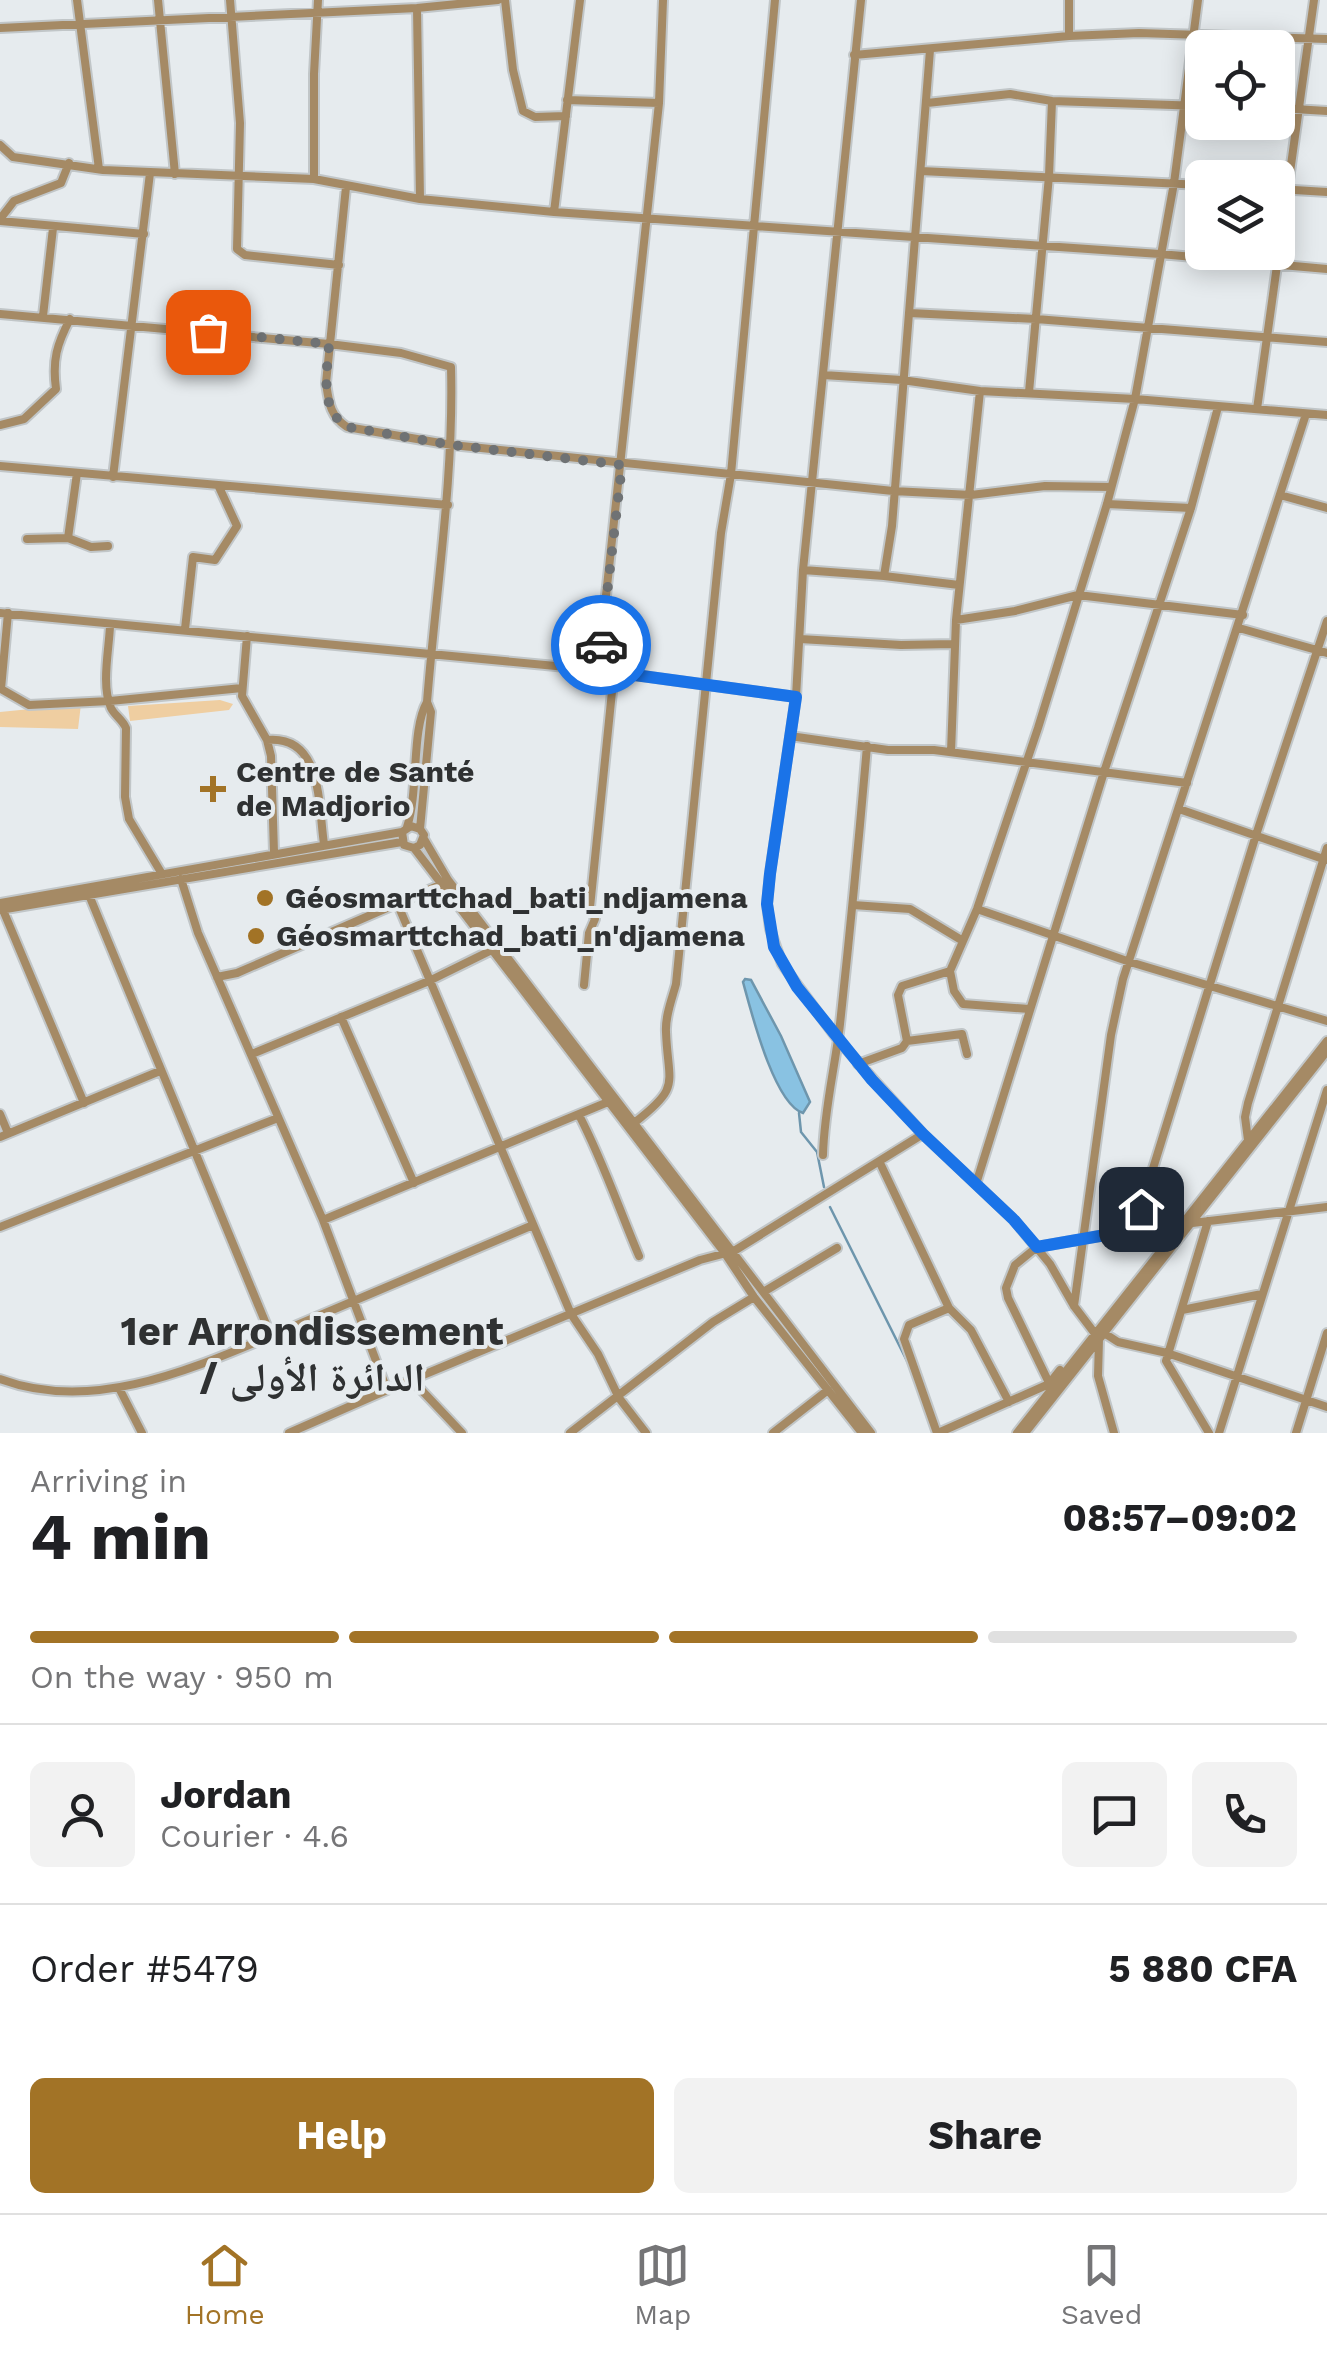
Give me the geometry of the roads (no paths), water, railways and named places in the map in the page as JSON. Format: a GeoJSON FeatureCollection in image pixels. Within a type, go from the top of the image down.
{"type":"FeatureCollection","features":[{"type":"Feature","properties":{"kind":"street"},"geometry":{"type":"LineString","coordinates":[[77,0],[99,169]]}},
{"type":"Feature","properties":{"kind":"street"},"geometry":{"type":"LineString","coordinates":[[158,0],[175,174]]}},
{"type":"Feature","properties":{"kind":"street"},"geometry":{"type":"LineString","coordinates":[[230,0],[240,122],[236,244],[240,252],[340,264]]}},
{"type":"Feature","properties":{"kind":"street"},"geometry":{"type":"LineString","coordinates":[[314,179],[318,0]]}},
{"type":"Feature","properties":{"kind":"street"},"geometry":{"type":"LineString","coordinates":[[0,28],[417,8],[433,3],[502,0],[523,111],[534,117],[566,116]]}},
{"type":"Feature","properties":{"kind":"street"},"geometry":{"type":"LineString","coordinates":[[554,212],[580,0]]}},
{"type":"Feature","properties":{"kind":"street"},"geometry":{"type":"LineString","coordinates":[[598,670],[648,218],[663,0]]}},
{"type":"Feature","properties":{"kind":"street"},"geometry":{"type":"LineString","coordinates":[[634,1124],[660,1104],[671,1081],[665,1030],[676,984],[721,533],[731,474],[775,0]]}},
{"type":"Feature","properties":{"kind":"street"},"geometry":{"type":"LineString","coordinates":[[861,0],[803,570],[796,697],[767,904],[770,929],[782,964],[838,1040],[923,1134],[1037,1247],[1097,1335],[1167,1353],[1327,1407]]}},
{"type":"Feature","properties":{"kind":"street"},"geometry":{"type":"LineString","coordinates":[[1069,0],[1069,36]]}},
{"type":"Feature","properties":{"kind":"street"},"geometry":{"type":"LineString","coordinates":[[1195,30],[1198,0]]}},
{"type":"Feature","properties":{"kind":"street"},"geometry":{"type":"LineString","coordinates":[[1289,160],[1314,0]]}},
{"type":"Feature","properties":{"kind":"street"},"geometry":{"type":"LineString","coordinates":[[417,8],[420,199]]}},
{"type":"Feature","properties":{"kind":"street"},"geometry":{"type":"LineString","coordinates":[[854,55],[1069,36],[1185,35]]}},
{"type":"Feature","properties":{"kind":"street"},"geometry":{"type":"LineString","coordinates":[[1295,39],[1327,39]]}},
{"type":"Feature","properties":{"kind":"street"},"geometry":{"type":"LineString","coordinates":[[884,576],[892,526],[930,50]]}},
{"type":"Feature","properties":{"kind":"street"},"geometry":{"type":"LineString","coordinates":[[927,103],[993,94],[1052,101],[1184,106]]}},
{"type":"Feature","properties":{"kind":"street"},"geometry":{"type":"LineString","coordinates":[[1029,1009],[964,1004],[954,992],[950,971],[977,909],[1078,595],[1135,399],[1185,99]]}},
{"type":"Feature","properties":{"kind":"street"},"geometry":{"type":"LineString","coordinates":[[567,100],[658,103]]}},
{"type":"Feature","properties":{"kind":"street"},"geometry":{"type":"LineString","coordinates":[[1029,392],[1052,101]]}},
{"type":"Feature","properties":{"kind":"street"},"geometry":{"type":"LineString","coordinates":[[1295,109],[1327,110]]}},
{"type":"Feature","properties":{"kind":"street"},"geometry":{"type":"LineString","coordinates":[[0,144],[13,157],[99,169],[314,179],[420,199],[554,212],[1185,257]]}},
{"type":"Feature","properties":{"kind":"street"},"geometry":{"type":"LineString","coordinates":[[0,204],[62,183],[69,163]]}},
{"type":"Feature","properties":{"kind":"street"},"geometry":{"type":"LineString","coordinates":[[921,170],[1185,184]]}},
{"type":"Feature","properties":{"kind":"street"},"geometry":{"type":"LineString","coordinates":[[113,477],[150,173]]}},
{"type":"Feature","properties":{"kind":"street"},"geometry":{"type":"LineString","coordinates":[[346,187],[326,383],[336,420],[347,427],[452,445],[622,465],[893,491],[971,495],[1045,486],[1111,488]]}},
{"type":"Feature","properties":{"kind":"street"},"geometry":{"type":"LineString","coordinates":[[1295,190],[1327,192]]}},
{"type":"Feature","properties":{"kind":"street"},"geometry":{"type":"LineString","coordinates":[[14,202],[0,220],[144,234]]}},
{"type":"Feature","properties":{"kind":"street"},"geometry":{"type":"LineString","coordinates":[[43,316],[53,228]]}},
{"type":"Feature","properties":{"kind":"street"},"geometry":{"type":"LineString","coordinates":[[1295,267],[1327,269]]}},
{"type":"Feature","properties":{"kind":"street"},"geometry":{"type":"LineString","coordinates":[[1257,409],[1276,270]]}},
{"type":"Feature","properties":{"kind":"street"},"geometry":{"type":"LineString","coordinates":[[0,314],[329,344],[402,353],[450,367],[452,445],[448,505],[427,702],[422,712],[417,776],[404,833],[440,885],[496,948],[872,1433]]}},
{"type":"Feature","properties":{"kind":"street"},"geometry":{"type":"LineString","coordinates":[[910,314],[1327,342]]}},
{"type":"Feature","properties":{"kind":"street"},"geometry":{"type":"LineString","coordinates":[[0,425],[24,420],[56,389],[55,347],[70,320]]}},
{"type":"Feature","properties":{"kind":"street"},"geometry":{"type":"LineString","coordinates":[[824,374],[980,391],[1135,399],[1327,416]]}},
{"type":"Feature","properties":{"kind":"street"},"geometry":{"type":"LineString","coordinates":[[951,752],[954,644],[980,391]]}},
{"type":"Feature","properties":{"kind":"street"},"geometry":{"type":"LineString","coordinates":[[976,1184],[1158,603],[1192,508],[1218,407]]}},
{"type":"Feature","properties":{"kind":"street"},"geometry":{"type":"LineString","coordinates":[[1074,1306],[1112,1035],[1130,962],[1306,414]]}},
{"type":"Feature","properties":{"kind":"street"},"geometry":{"type":"LineString","coordinates":[[0,466],[448,505]]}},
{"type":"Feature","properties":{"kind":"street"},"geometry":{"type":"LineString","coordinates":[[68,538],[77,474]]}},
{"type":"Feature","properties":{"kind":"street"},"geometry":{"type":"LineString","coordinates":[[185,629],[193,557],[215,560],[237,526],[219,487]]}},
{"type":"Feature","properties":{"kind":"street"},"geometry":{"type":"LineString","coordinates":[[1280,494],[1327,508]]}},
{"type":"Feature","properties":{"kind":"street"},"geometry":{"type":"LineString","coordinates":[[1106,504],[1192,508]]}},
{"type":"Feature","properties":{"kind":"street"},"geometry":{"type":"LineString","coordinates":[[27,539],[68,538],[83,546],[108,546]]}},
{"type":"Feature","properties":{"kind":"street"},"geometry":{"type":"LineString","coordinates":[[803,570],[959,585]]}},
{"type":"Feature","properties":{"kind":"street"},"geometry":{"type":"LineString","coordinates":[[956,620],[1015,611],[1078,595],[1243,616]]}},
{"type":"Feature","properties":{"kind":"street"},"geometry":{"type":"LineString","coordinates":[[242,688],[29,705],[1,690],[4,613],[598,670],[796,697]]}},
{"type":"Feature","properties":{"kind":"street"},"geometry":{"type":"LineString","coordinates":[[1134,1230],[1256,835],[1323,652],[1327,621]]}},
{"type":"Feature","properties":{"kind":"street"},"geometry":{"type":"LineString","coordinates":[[110,626],[108,684],[111,710],[126,728],[125,796],[129,819],[162,874]]}},
{"type":"Feature","properties":{"kind":"street"},"geometry":{"type":"LineString","coordinates":[[1238,628],[1323,652]]}},
{"type":"Feature","properties":{"kind":"street"},"geometry":{"type":"LineString","coordinates":[[247,636],[242,688],[246,706],[268,740],[274,852]]}},
{"type":"Feature","properties":{"kind":"street"},"geometry":{"type":"LineString","coordinates":[[800,639],[954,644]]}},
{"type":"Feature","properties":{"kind":"street"},"geometry":{"type":"LineString","coordinates":[[584,985],[589,933],[595,919],[590,907],[614,672]]}},
{"type":"Feature","properties":{"kind":"street"},"geometry":{"type":"LineString","coordinates":[[414,848],[422,834],[431,712],[427,702]]}},
{"type":"Feature","properties":{"kind":"street"},"geometry":{"type":"LineString","coordinates":[[790,736],[951,752],[1187,783]]}},
{"type":"Feature","properties":{"kind":"street"},"geometry":{"type":"LineString","coordinates":[[268,740],[292,743],[304,751],[312,765],[324,844]]}},
{"type":"Feature","properties":{"kind":"street"},"geometry":{"type":"LineString","coordinates":[[823,1154],[853,904],[867,746]]}},
{"type":"Feature","properties":{"kind":"street"},"geometry":{"type":"LineString","coordinates":[[1179,809],[1325,860]]}},
{"type":"Feature","properties":{"kind":"street"},"geometry":{"type":"LineString","coordinates":[[1,908],[181,879],[404,833]]}},
{"type":"Feature","properties":{"kind":"street"},"geometry":{"type":"LineString","coordinates":[[1,908],[274,852],[404,833],[422,834]]}},
{"type":"Feature","properties":{"kind":"street"},"geometry":{"type":"LineString","coordinates":[[422,834],[440,869],[608,1102],[862,1433]]}},
{"type":"Feature","properties":{"kind":"street"},"geometry":{"type":"LineString","coordinates":[[1248,1140],[1244,1118],[1327,848]]}},
{"type":"Feature","properties":{"kind":"street"},"geometry":{"type":"LineString","coordinates":[[181,879],[198,933],[356,1300],[387,1390]]}},
{"type":"Feature","properties":{"kind":"street"},"geometry":{"type":"LineString","coordinates":[[217,976],[229,976],[440,885]]}},
{"type":"Feature","properties":{"kind":"street"},"geometry":{"type":"LineString","coordinates":[[89,895],[271,1336]]}},
{"type":"Feature","properties":{"kind":"street"},"geometry":{"type":"LineString","coordinates":[[398,904],[571,1314],[598,1354],[619,1398],[646,1433]]}},
{"type":"Feature","properties":{"kind":"street"},"geometry":{"type":"LineString","coordinates":[[853,904],[910,908],[963,941]]}},
{"type":"Feature","properties":{"kind":"street"},"geometry":{"type":"LineString","coordinates":[[1,908],[84,1104]]}},
{"type":"Feature","properties":{"kind":"street"},"geometry":{"type":"LineString","coordinates":[[977,909],[1130,962],[1327,1021]]}},
{"type":"Feature","properties":{"kind":"street"},"geometry":{"type":"LineString","coordinates":[[252,1054],[429,981],[496,948]]}},
{"type":"Feature","properties":{"kind":"street"},"geometry":{"type":"LineString","coordinates":[[858,1064],[902,1048],[907,1041],[898,995],[902,986],[950,971]]}},
{"type":"Feature","properties":{"kind":"street"},"geometry":{"type":"LineString","coordinates":[[341,1017],[414,1183]]}},
{"type":"Feature","properties":{"kind":"street"},"geometry":{"type":"LineString","coordinates":[[907,1041],[962,1034],[967,1054]]}},
{"type":"Feature","properties":{"kind":"street"},"geometry":{"type":"LineString","coordinates":[[1186,1224],[1327,1041]]}},
{"type":"Feature","properties":{"kind":"street"},"geometry":{"type":"LineString","coordinates":[[1026,1433],[1097,1335],[1327,1051]]}},
{"type":"Feature","properties":{"kind":"street"},"geometry":{"type":"LineString","coordinates":[[0,1114],[4,1135],[160,1071]]}},
{"type":"Feature","properties":{"kind":"street"},"geometry":{"type":"LineString","coordinates":[[1219,1433],[1327,1090]]}},
{"type":"Feature","properties":{"kind":"street"},"geometry":{"type":"LineString","coordinates":[[323,1220],[608,1102]]}},
{"type":"Feature","properties":{"kind":"street"},"geometry":{"type":"LineString","coordinates":[[580,1115],[604,1164],[639,1256]]}},
{"type":"Feature","properties":{"kind":"street"},"geometry":{"type":"LineString","coordinates":[[0,1227],[278,1118]]}},
{"type":"Feature","properties":{"kind":"street"},"geometry":{"type":"LineString","coordinates":[[289,1433],[571,1314],[734,1251],[923,1134]]}},
{"type":"Feature","properties":{"kind":"street"},"geometry":{"type":"LineString","coordinates":[[880,1163],[949,1308],[972,1330],[1010,1402]]}},
{"type":"Feature","properties":{"kind":"street"},"geometry":{"type":"LineString","coordinates":[[1050,1386],[1006,1288],[1015,1264],[1037,1247],[1134,1230],[1327,1207]]}},
{"type":"Feature","properties":{"kind":"street"},"geometry":{"type":"LineString","coordinates":[[1208,1222],[1166,1365],[1209,1433]]}},
{"type":"Feature","properties":{"kind":"street"},"geometry":{"type":"LineString","coordinates":[[0,1380],[50,1392],[119,1388],[181,1371],[533,1225]]}},
{"type":"Feature","properties":{"kind":"street"},"geometry":{"type":"LineString","coordinates":[[765,1291],[837,1248]]}},
{"type":"Feature","properties":{"kind":"street"},"geometry":{"type":"LineString","coordinates":[[1182,1310],[1262,1294]]}},
{"type":"Feature","properties":{"kind":"street"},"geometry":{"type":"LineString","coordinates":[[570,1433],[713,1322],[754,1297]]}},
{"type":"Feature","properties":{"kind":"street"},"geometry":{"type":"LineString","coordinates":[[949,1308],[908,1325],[904,1339],[938,1433],[1050,1386]]}},
{"type":"Feature","properties":{"kind":"street"},"geometry":{"type":"LineString","coordinates":[[1296,1433],[1327,1333]]}},
{"type":"Feature","properties":{"kind":"street"},"geometry":{"type":"LineString","coordinates":[[1016,1433],[1050,1386],[1097,1335]]}},
{"type":"Feature","properties":{"kind":"street"},"geometry":{"type":"LineString","coordinates":[[1097,1335],[1098,1376],[1114,1433]]}},
{"type":"Feature","properties":{"kind":"street"},"geometry":{"type":"LineString","coordinates":[[412,1380],[462,1433]]}},
{"type":"Feature","properties":{"kind":"street"},"geometry":{"type":"LineString","coordinates":[[119,1388],[142,1433]]}},
{"type":"Feature","properties":{"kind":"street"},"geometry":{"type":"LineString","coordinates":[[773,1433],[828,1390]]}},
{"type":"Feature","properties":{"kind":"water"},"geometry":{"type":"Polygon","coordinates":[[[745,979],[751,980],[781,1036],[810,1102],[803,1113],[792,1106],[773,1075],[745,979]]]}},
{"type":"Feature","properties":{"kind":"waterway"},"geometry":{"type":"LineString","coordinates":[[799,1113],[801,1132],[817,1152],[824,1187]]}},
{"type":"Feature","properties":{"kind":"waterway"},"geometry":{"type":"LineString","coordinates":[[830,1207],[912,1371]]}},
{"type":"Feature","properties":{"kind":"place","name":"Centre de Santé de Madjorio"},"geometry":{"type":"Point","coordinates":[213,789]}},
{"type":"Feature","properties":{"kind":"place","name":"Géosmarttchad_bati_ndjamena"},"geometry":{"type":"Point","coordinates":[265,898]}},
{"type":"Feature","properties":{"kind":"place","name":"Géosmarttchad_bati_n'djamena"},"geometry":{"type":"Point","coordinates":[256,936]}},
{"type":"Feature","properties":{"kind":"district","name":"1er Arrondissement / الدائرة الأولى"},"geometry":{"type":"Point","coordinates":[312,1354]}}]}
